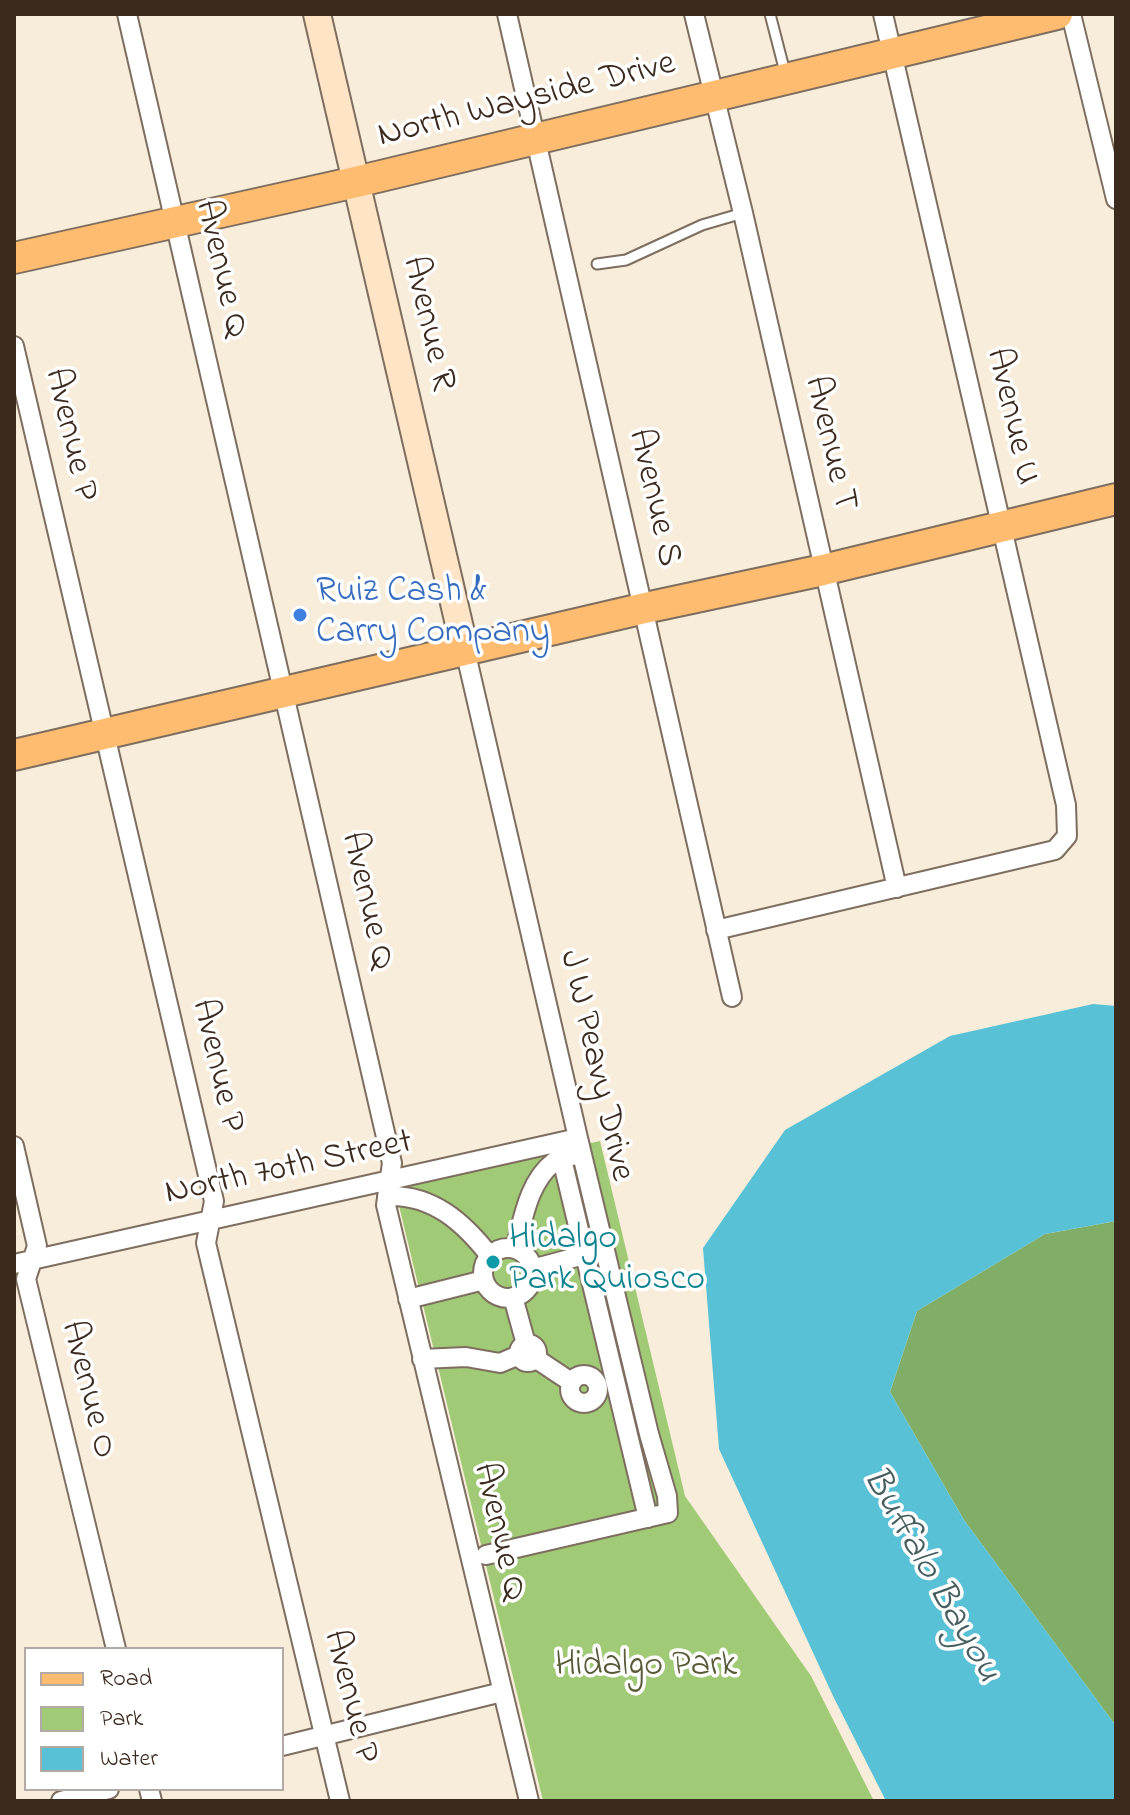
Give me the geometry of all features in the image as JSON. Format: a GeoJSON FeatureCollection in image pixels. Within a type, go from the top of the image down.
{"type":"FeatureCollection","features":[{"type":"Feature","properties":{"kind":"main road","name":"North Wayside Drive"},"geometry":{"type":"LineString","coordinates":[[14,258],[356,182],[1057,14]]}},
{"type":"Feature","properties":{"kind":"main road"},"geometry":{"type":"LineString","coordinates":[[14,755],[645,608],[823,570],[1116,499]]}},
{"type":"Feature","properties":{"kind":"street","name":"Avenue Q"},"geometry":{"type":"LineString","coordinates":[[127,14],[392,1163],[386,1205],[529,1801]]}},
{"type":"Feature","properties":{"kind":"street","name":"Avenue R"},"geometry":{"type":"LineString","coordinates":[[317,14],[465,650]]}},
{"type":"Feature","properties":{"kind":"street","name":"Avenue S"},"geometry":{"type":"LineString","coordinates":[[507,14],[732,997]]}},
{"type":"Feature","properties":{"kind":"street","name":"Avenue T"},"geometry":{"type":"LineString","coordinates":[[694,14],[743,213],[897,888]]}},
{"type":"Feature","properties":{"kind":"street","name":"Avenue U"},"geometry":{"type":"LineString","coordinates":[[883,14],[1066,805],[1067,836],[1055,850],[897,888]]}},
{"type":"Feature","properties":{"kind":"street"},"geometry":{"type":"LineString","coordinates":[[1071,14],[1116,199]]}},
{"type":"Feature","properties":{"kind":"street","name":"Avenue P"},"geometry":{"type":"LineString","coordinates":[[14,346],[214,1201],[206,1243],[340,1801]]}},
{"type":"Feature","properties":{"kind":"street","name":"J W Peavy Drive"},"geometry":{"type":"LineString","coordinates":[[465,650],[580,1146],[649,1434],[667,1496],[668,1513],[648,1518]]}},
{"type":"Feature","properties":{"kind":"street"},"geometry":{"type":"LineString","coordinates":[[716,930],[897,888]]}},
{"type":"Feature","properties":{"kind":"street","name":"Avenue O"},"geometry":{"type":"LineString","coordinates":[[14,1146],[37,1246],[23,1262],[26,1279],[116,1647]]}},
{"type":"Feature","properties":{"kind":"street"},"geometry":{"type":"LineString","coordinates":[[515,1249],[527,1202],[535,1187],[555,1161],[580,1146]]}},
{"type":"Feature","properties":{"kind":"street","name":"North 70th Street"},"geometry":{"type":"LineString","coordinates":[[23,1262],[210,1219],[388,1188],[580,1146]]}},
{"type":"Feature","properties":{"kind":"street"},"geometry":{"type":"LineString","coordinates":[[486,1555],[648,1518],[562,1159]]}},
{"type":"Feature","properties":{"kind":"street"},"geometry":{"type":"LineString","coordinates":[[388,1188],[446,1211],[474,1236],[490,1256]]}},
{"type":"Feature","properties":{"kind":"street"},"geometry":{"type":"LineString","coordinates":[[501,1249],[515,1249],[526,1257],[532,1269],[530,1285],[524,1292],[513,1297],[500,1297],[493,1293],[484,1280],[483,1271],[490,1256],[501,1249]]}},
{"type":"Feature","properties":{"kind":"street"},"geometry":{"type":"LineString","coordinates":[[532,1269],[584,1255]]}},
{"type":"Feature","properties":{"kind":"street"},"geometry":{"type":"LineString","coordinates":[[408,1299],[484,1280]]}},
{"type":"Feature","properties":{"kind":"street"},"geometry":{"type":"LineString","coordinates":[[513,1297],[527,1352],[571,1382]]}},
{"type":"Feature","properties":{"kind":"street"},"geometry":{"type":"LineString","coordinates":[[422,1359],[466,1357],[500,1363],[527,1352]]}},
{"type":"Feature","properties":{"kind":"street"},"geometry":{"type":"LineString","coordinates":[[284,1746],[502,1692]]}},
{"type":"Feature","properties":{"kind":"street"},"geometry":{"type":"LineString","coordinates":[[61,1801],[101,1791]]}},
{"type":"Feature","properties":{"kind":"lane"},"geometry":{"type":"LineString","coordinates":[[770,14],[787,79]]}},
{"type":"Feature","properties":{"kind":"lane"},"geometry":{"type":"LineString","coordinates":[[597,264],[626,260],[702,225],[743,213]]}},
{"type":"Feature","properties":{"kind":"green space","name":"Hidalgo Park"},"geometry":{"type":"Polygon","coordinates":[[[600,1141],[685,1496],[811,1676],[874,1801],[543,1801],[394,1185],[600,1141]]]}},
{"type":"Feature","properties":{"kind":"green space"},"geometry":{"type":"Polygon","coordinates":[[[1116,1221],[1116,1726],[964,1520],[890,1392],[917,1311],[1045,1234],[1116,1221]]]}},
{"type":"Feature","properties":{"kind":"water","name":"Buffalo Bayou"},"geometry":{"type":"Polygon","coordinates":[[[1093,1004],[1116,1006],[1116,1221],[1045,1234],[917,1311],[890,1392],[964,1520],[1116,1726],[1116,1801],[886,1801],[834,1698],[719,1449],[703,1248],[785,1130],[950,1036],[1093,1004]]]}},
{"type":"Feature","properties":{"kind":"place","name":"Ruiz Cash & Carry Company"},"geometry":{"type":"Point","coordinates":[300,615]}},
{"type":"Feature","properties":{"kind":"place","name":"Hidalgo Park Quiosco"},"geometry":{"type":"Point","coordinates":[493,1262]}}]}
